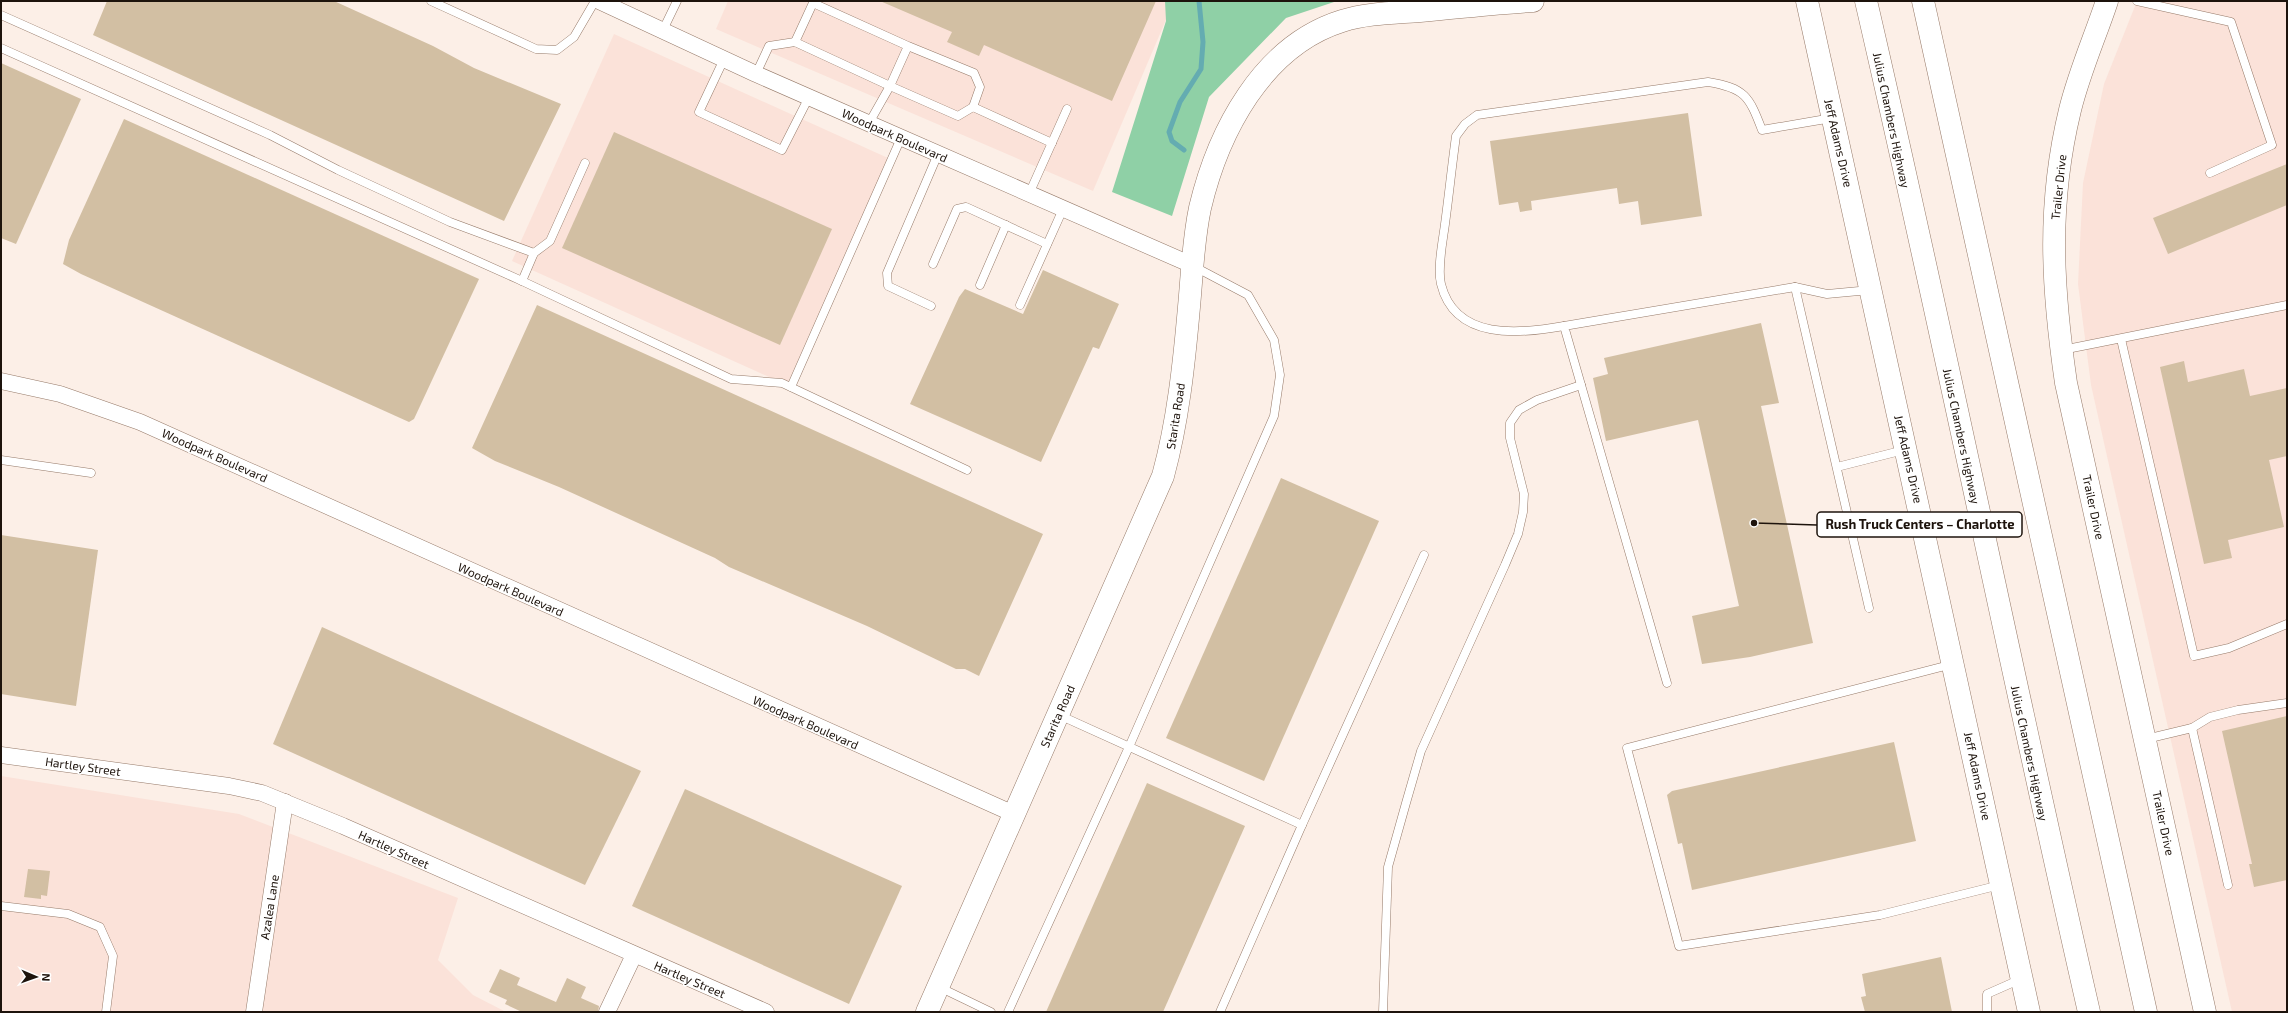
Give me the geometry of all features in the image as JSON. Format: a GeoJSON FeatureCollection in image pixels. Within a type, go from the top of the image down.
{"type":"FeatureCollection","features":[{"type":"Feature","properties":{"kind":"main road","name":"Starita Road"},"geometry":{"type":"LineString","coordinates":[[927,1012],[1163,476],[1176,424],[1192,265],[1200,209],[1210,174],[1220,148],[1240,108],[1260,78],[1282,54],[1316,31],[1342,21],[1370,15],[1533,1]]}},
{"type":"Feature","properties":{"kind":"main road","name":"Jeff Adams Drive"},"geometry":{"type":"LineString","coordinates":[[1807,1],[1954,664],[2029,1012]]}},
{"type":"Feature","properties":{"kind":"main road","name":"Julius Chambers Highway"},"geometry":{"type":"LineString","coordinates":[[1866,1],[1973,485],[2033,767],[2089,1012]]}},
{"type":"Feature","properties":{"kind":"main road"},"geometry":{"type":"LineString","coordinates":[[1923,1],[2146,1012]]}},
{"type":"Feature","properties":{"kind":"main road","name":"Trailer Drive"},"geometry":{"type":"LineString","coordinates":[[2107,1],[2070,110],[2057,186],[2053,260],[2056,314],[2066,383],[2205,1012]]}},
{"type":"Feature","properties":{"kind":"street","name":"Woodpark Boulevard"},"geometry":{"type":"LineString","coordinates":[[599,1],[756,74],[1192,265]]}},
{"type":"Feature","properties":{"kind":"street","name":"Woodpark Boulevard"},"geometry":{"type":"LineString","coordinates":[[1,381],[87,402],[140,422],[1014,814]]}},
{"type":"Feature","properties":{"kind":"street","name":"Hartley Street"},"geometry":{"type":"LineString","coordinates":[[1,754],[229,786],[262,793],[758,1010]]}},
{"type":"Feature","properties":{"kind":"street","name":"Azalea Lane"},"geometry":{"type":"LineString","coordinates":[[254,1012],[285,802]]}},
{"type":"Feature","properties":{"kind":"street"},"geometry":{"type":"LineString","coordinates":[[606,1012],[634,955]]}},
{"type":"Feature","properties":{"kind":"lane"},"geometry":{"type":"LineString","coordinates":[[431,1],[536,49],[557,50],[574,37],[595,1]]}},
{"type":"Feature","properties":{"kind":"lane"},"geometry":{"type":"LineString","coordinates":[[663,30],[677,1]]}},
{"type":"Feature","properties":{"kind":"lane"},"geometry":{"type":"LineString","coordinates":[[2137,1],[2231,22],[2272,145],[2210,173]]}},
{"type":"Feature","properties":{"kind":"lane"},"geometry":{"type":"LineString","coordinates":[[756,74],[769,46],[795,42],[958,116],[973,107],[980,87],[974,73],[908,46],[814,3],[795,42]]}},
{"type":"Feature","properties":{"kind":"lane"},"geometry":{"type":"LineString","coordinates":[[1,16],[270,135],[338,170],[450,222],[534,253]]}},
{"type":"Feature","properties":{"kind":"lane"},"geometry":{"type":"LineString","coordinates":[[869,123],[890,86],[908,46]]}},
{"type":"Feature","properties":{"kind":"lane"},"geometry":{"type":"LineString","coordinates":[[1,48],[522,281],[732,379],[782,383],[967,470]]}},
{"type":"Feature","properties":{"kind":"lane"},"geometry":{"type":"LineString","coordinates":[[724,59],[699,112],[782,150],[809,97]]}},
{"type":"Feature","properties":{"kind":"lane"},"geometry":{"type":"LineString","coordinates":[[1833,117],[1762,130],[1754,108],[1744,94],[1730,86],[1708,82],[1477,115],[1465,124],[1456,136],[1441,254],[1440,283],[1446,299],[1459,314],[1485,329],[1510,332],[1564,326],[1795,287],[1827,294],[1871,290]]}},
{"type":"Feature","properties":{"kind":"lane"},"geometry":{"type":"LineString","coordinates":[[973,107],[1052,143]]}},
{"type":"Feature","properties":{"kind":"lane"},"geometry":{"type":"LineString","coordinates":[[1029,194],[1067,109]]}},
{"type":"Feature","properties":{"kind":"lane"},"geometry":{"type":"LineString","coordinates":[[791,387],[901,138]]}},
{"type":"Feature","properties":{"kind":"lane"},"geometry":{"type":"LineString","coordinates":[[931,306],[888,286],[887,273],[938,154]]}},
{"type":"Feature","properties":{"kind":"lane"},"geometry":{"type":"LineString","coordinates":[[522,281],[534,253],[550,241],[585,163]]}},
{"type":"Feature","properties":{"kind":"lane"},"geometry":{"type":"LineString","coordinates":[[933,264],[957,210],[966,207],[1047,244]]}},
{"type":"Feature","properties":{"kind":"lane"},"geometry":{"type":"LineString","coordinates":[[1020,305],[1063,209]]}},
{"type":"Feature","properties":{"kind":"lane"},"geometry":{"type":"LineString","coordinates":[[980,285],[1006,225]]}},
{"type":"Feature","properties":{"kind":"lane"},"geometry":{"type":"LineString","coordinates":[[1008,1012],[1129,747],[1274,416],[1280,375],[1274,340],[1248,295],[1192,265]]}},
{"type":"Feature","properties":{"kind":"lane"},"geometry":{"type":"LineString","coordinates":[[1795,287],[1838,467],[1869,608]]}},
{"type":"Feature","properties":{"kind":"lane"},"geometry":{"type":"LineString","coordinates":[[2061,351],[2287,305]]}},
{"type":"Feature","properties":{"kind":"lane"},"geometry":{"type":"LineString","coordinates":[[1564,326],[1667,683]]}},
{"type":"Feature","properties":{"kind":"lane"},"geometry":{"type":"LineString","coordinates":[[2121,339],[2194,656],[2230,648],[2287,624]]}},
{"type":"Feature","properties":{"kind":"lane"},"geometry":{"type":"LineString","coordinates":[[1383,1012],[1388,867],[1421,751],[1505,566],[1518,534],[1523,512],[1524,494],[1510,438],[1510,423],[1519,410],[1537,400],[1581,385]]}},
{"type":"Feature","properties":{"kind":"lane"},"geometry":{"type":"LineString","coordinates":[[1838,467],[1907,450]]}},
{"type":"Feature","properties":{"kind":"lane"},"geometry":{"type":"LineString","coordinates":[[1,460],[91,473]]}},
{"type":"Feature","properties":{"kind":"lane"},"geometry":{"type":"LineString","coordinates":[[1220,1012],[1302,824],[1424,555]]}},
{"type":"Feature","properties":{"kind":"lane"},"geometry":{"type":"LineString","coordinates":[[1954,664],[1627,748],[1679,946],[1880,915],[2001,885]]}},
{"type":"Feature","properties":{"kind":"lane"},"geometry":{"type":"LineString","coordinates":[[2145,739],[2192,728],[2217,715],[2238,710],[2287,703]]}},
{"type":"Feature","properties":{"kind":"lane"},"geometry":{"type":"LineString","coordinates":[[1058,714],[1302,824]]}},
{"type":"Feature","properties":{"kind":"lane"},"geometry":{"type":"LineString","coordinates":[[2192,728],[2228,885]]}},
{"type":"Feature","properties":{"kind":"lane"},"geometry":{"type":"LineString","coordinates":[[1,906],[68,914],[100,927],[113,956],[106,1012]]}},
{"type":"Feature","properties":{"kind":"lane"},"geometry":{"type":"LineString","coordinates":[[1987,1012],[1987,994],[2022,979]]}},
{"type":"Feature","properties":{"kind":"lane"},"geometry":{"type":"LineString","coordinates":[[938,987],[991,1012]]}},
{"type":"Feature","properties":{"kind":"shaded area"},"geometry":{"type":"Polygon","coordinates":[[[728,1],[1174,1],[1093,191],[716,29],[728,1]]]}},
{"type":"Feature","properties":{"kind":"shaded area"},"geometry":{"type":"Polygon","coordinates":[[[2137,1],[2287,1],[2287,1012],[2232,1012],[2091,385],[2078,284],[2083,183],[2104,84],[2137,1]]]}},
{"type":"Feature","properties":{"kind":"shaded area"},"geometry":{"type":"Polygon","coordinates":[[[614,34],[888,158],[787,385],[512,261],[614,34]]]}},
{"type":"Feature","properties":{"kind":"shaded area"},"geometry":{"type":"Polygon","coordinates":[[[1,776],[239,814],[458,898],[438,960],[473,995],[506,1012],[1,1012],[1,776]]]}},
{"type":"Feature","properties":{"kind":"green space"},"geometry":{"type":"Polygon","coordinates":[[[1165,1],[1337,1],[1286,18],[1209,97],[1172,216],[1112,192],[1166,21],[1165,1]]]}},
{"type":"Feature","properties":{"kind":"building"},"geometry":{"type":"Polygon","coordinates":[[[107,1],[334,1],[433,46],[474,68],[561,104],[504,221],[93,35],[107,1]]]}},
{"type":"Feature","properties":{"kind":"building"},"geometry":{"type":"Polygon","coordinates":[[[880,1],[1156,1],[1112,101],[984,45],[979,56],[947,42],[952,32],[880,1]]]}},
{"type":"Feature","properties":{"kind":"building"},"geometry":{"type":"Polygon","coordinates":[[[1,63],[81,99],[16,244],[1,238],[1,63]]]}},
{"type":"Feature","properties":{"kind":"building"},"geometry":{"type":"Polygon","coordinates":[[[1688,113],[1702,216],[1641,225],[1638,201],[1619,204],[1617,188],[1531,201],[1532,210],[1520,212],[1518,202],[1499,205],[1490,141],[1688,113]]]}},
{"type":"Feature","properties":{"kind":"building"},"geometry":{"type":"Polygon","coordinates":[[[124,119],[479,279],[414,419],[409,422],[81,274],[63,264],[69,240],[124,119]]]}},
{"type":"Feature","properties":{"kind":"building"},"geometry":{"type":"Polygon","coordinates":[[[614,132],[832,229],[780,345],[562,248],[614,132]]]}},
{"type":"Feature","properties":{"kind":"building"},"geometry":{"type":"Polygon","coordinates":[[[2287,164],[2287,205],[2168,254],[2153,218],[2287,164]]]}},
{"type":"Feature","properties":{"kind":"building"},"geometry":{"type":"Polygon","coordinates":[[[1043,270],[1119,304],[1099,349],[1093,347],[1041,462],[910,404],[959,297],[965,289],[1023,314],[1043,270]]]}},
{"type":"Feature","properties":{"kind":"building"},"geometry":{"type":"Polygon","coordinates":[[[537,305],[1043,534],[979,676],[965,669],[956,669],[867,626],[729,567],[715,558],[559,487],[495,461],[472,448],[537,305]]]}},
{"type":"Feature","properties":{"kind":"building"},"geometry":{"type":"Polygon","coordinates":[[[1761,323],[1779,403],[1761,406],[1813,643],[1750,657],[1702,664],[1692,616],[1739,606],[1698,420],[1606,441],[1593,378],[1608,374],[1604,358],[1761,323]]]}},
{"type":"Feature","properties":{"kind":"building"},"geometry":{"type":"Polygon","coordinates":[[[2184,361],[2188,382],[2244,369],[2250,396],[2287,388],[2287,456],[2269,460],[2284,527],[2228,540],[2232,558],[2204,564],[2160,367],[2184,361]]]}},
{"type":"Feature","properties":{"kind":"building"},"geometry":{"type":"Polygon","coordinates":[[[1281,478],[1379,521],[1264,781],[1166,738],[1281,478]]]}},
{"type":"Feature","properties":{"kind":"building"},"geometry":{"type":"Polygon","coordinates":[[[1,535],[98,550],[76,706],[1,694],[1,535]]]}},
{"type":"Feature","properties":{"kind":"building"},"geometry":{"type":"Polygon","coordinates":[[[322,627],[641,771],[585,885],[273,744],[322,627]]]}},
{"type":"Feature","properties":{"kind":"building"},"geometry":{"type":"Polygon","coordinates":[[[2287,716],[2287,880],[2254,887],[2249,864],[2252,864],[2222,731],[2287,716]]]}},
{"type":"Feature","properties":{"kind":"building"},"geometry":{"type":"Polygon","coordinates":[[[1894,742],[1916,841],[1692,890],[1682,843],[1678,844],[1667,795],[1672,791],[1894,742]]]}},
{"type":"Feature","properties":{"kind":"building"},"geometry":{"type":"Polygon","coordinates":[[[1147,783],[1245,826],[1163,1012],[1046,1012],[1147,783]]]}},
{"type":"Feature","properties":{"kind":"building"},"geometry":{"type":"Polygon","coordinates":[[[685,789],[902,886],[849,1004],[632,906],[685,789]]]}},
{"type":"Feature","properties":{"kind":"building"},"geometry":{"type":"Polygon","coordinates":[[[28,869],[50,871],[47,896],[41,895],[41,899],[24,897],[28,869]]]}},
{"type":"Feature","properties":{"kind":"building"},"geometry":{"type":"Polygon","coordinates":[[[1941,957],[1952,1012],[1865,1012],[1861,997],[1866,996],[1862,974],[1941,957]]]}},
{"type":"Feature","properties":{"kind":"building"},"geometry":{"type":"Polygon","coordinates":[[[500,969],[520,978],[517,985],[556,1002],[567,978],[586,987],[581,998],[599,1006],[598,1012],[522,1012],[505,1004],[507,1000],[489,992],[500,969]]]}},
{"type":"Feature","properties":{"kind":"waterway"},"geometry":{"type":"LineString","coordinates":[[1184,150],[1172,141],[1169,132],[1180,102],[1201,69],[1203,42],[1199,1]]}},
{"type":"Feature","properties":{"kind":"place","name":"Rush Truck Centers – Charlotte"},"geometry":{"type":"Point","coordinates":[1754,523]}}]}
